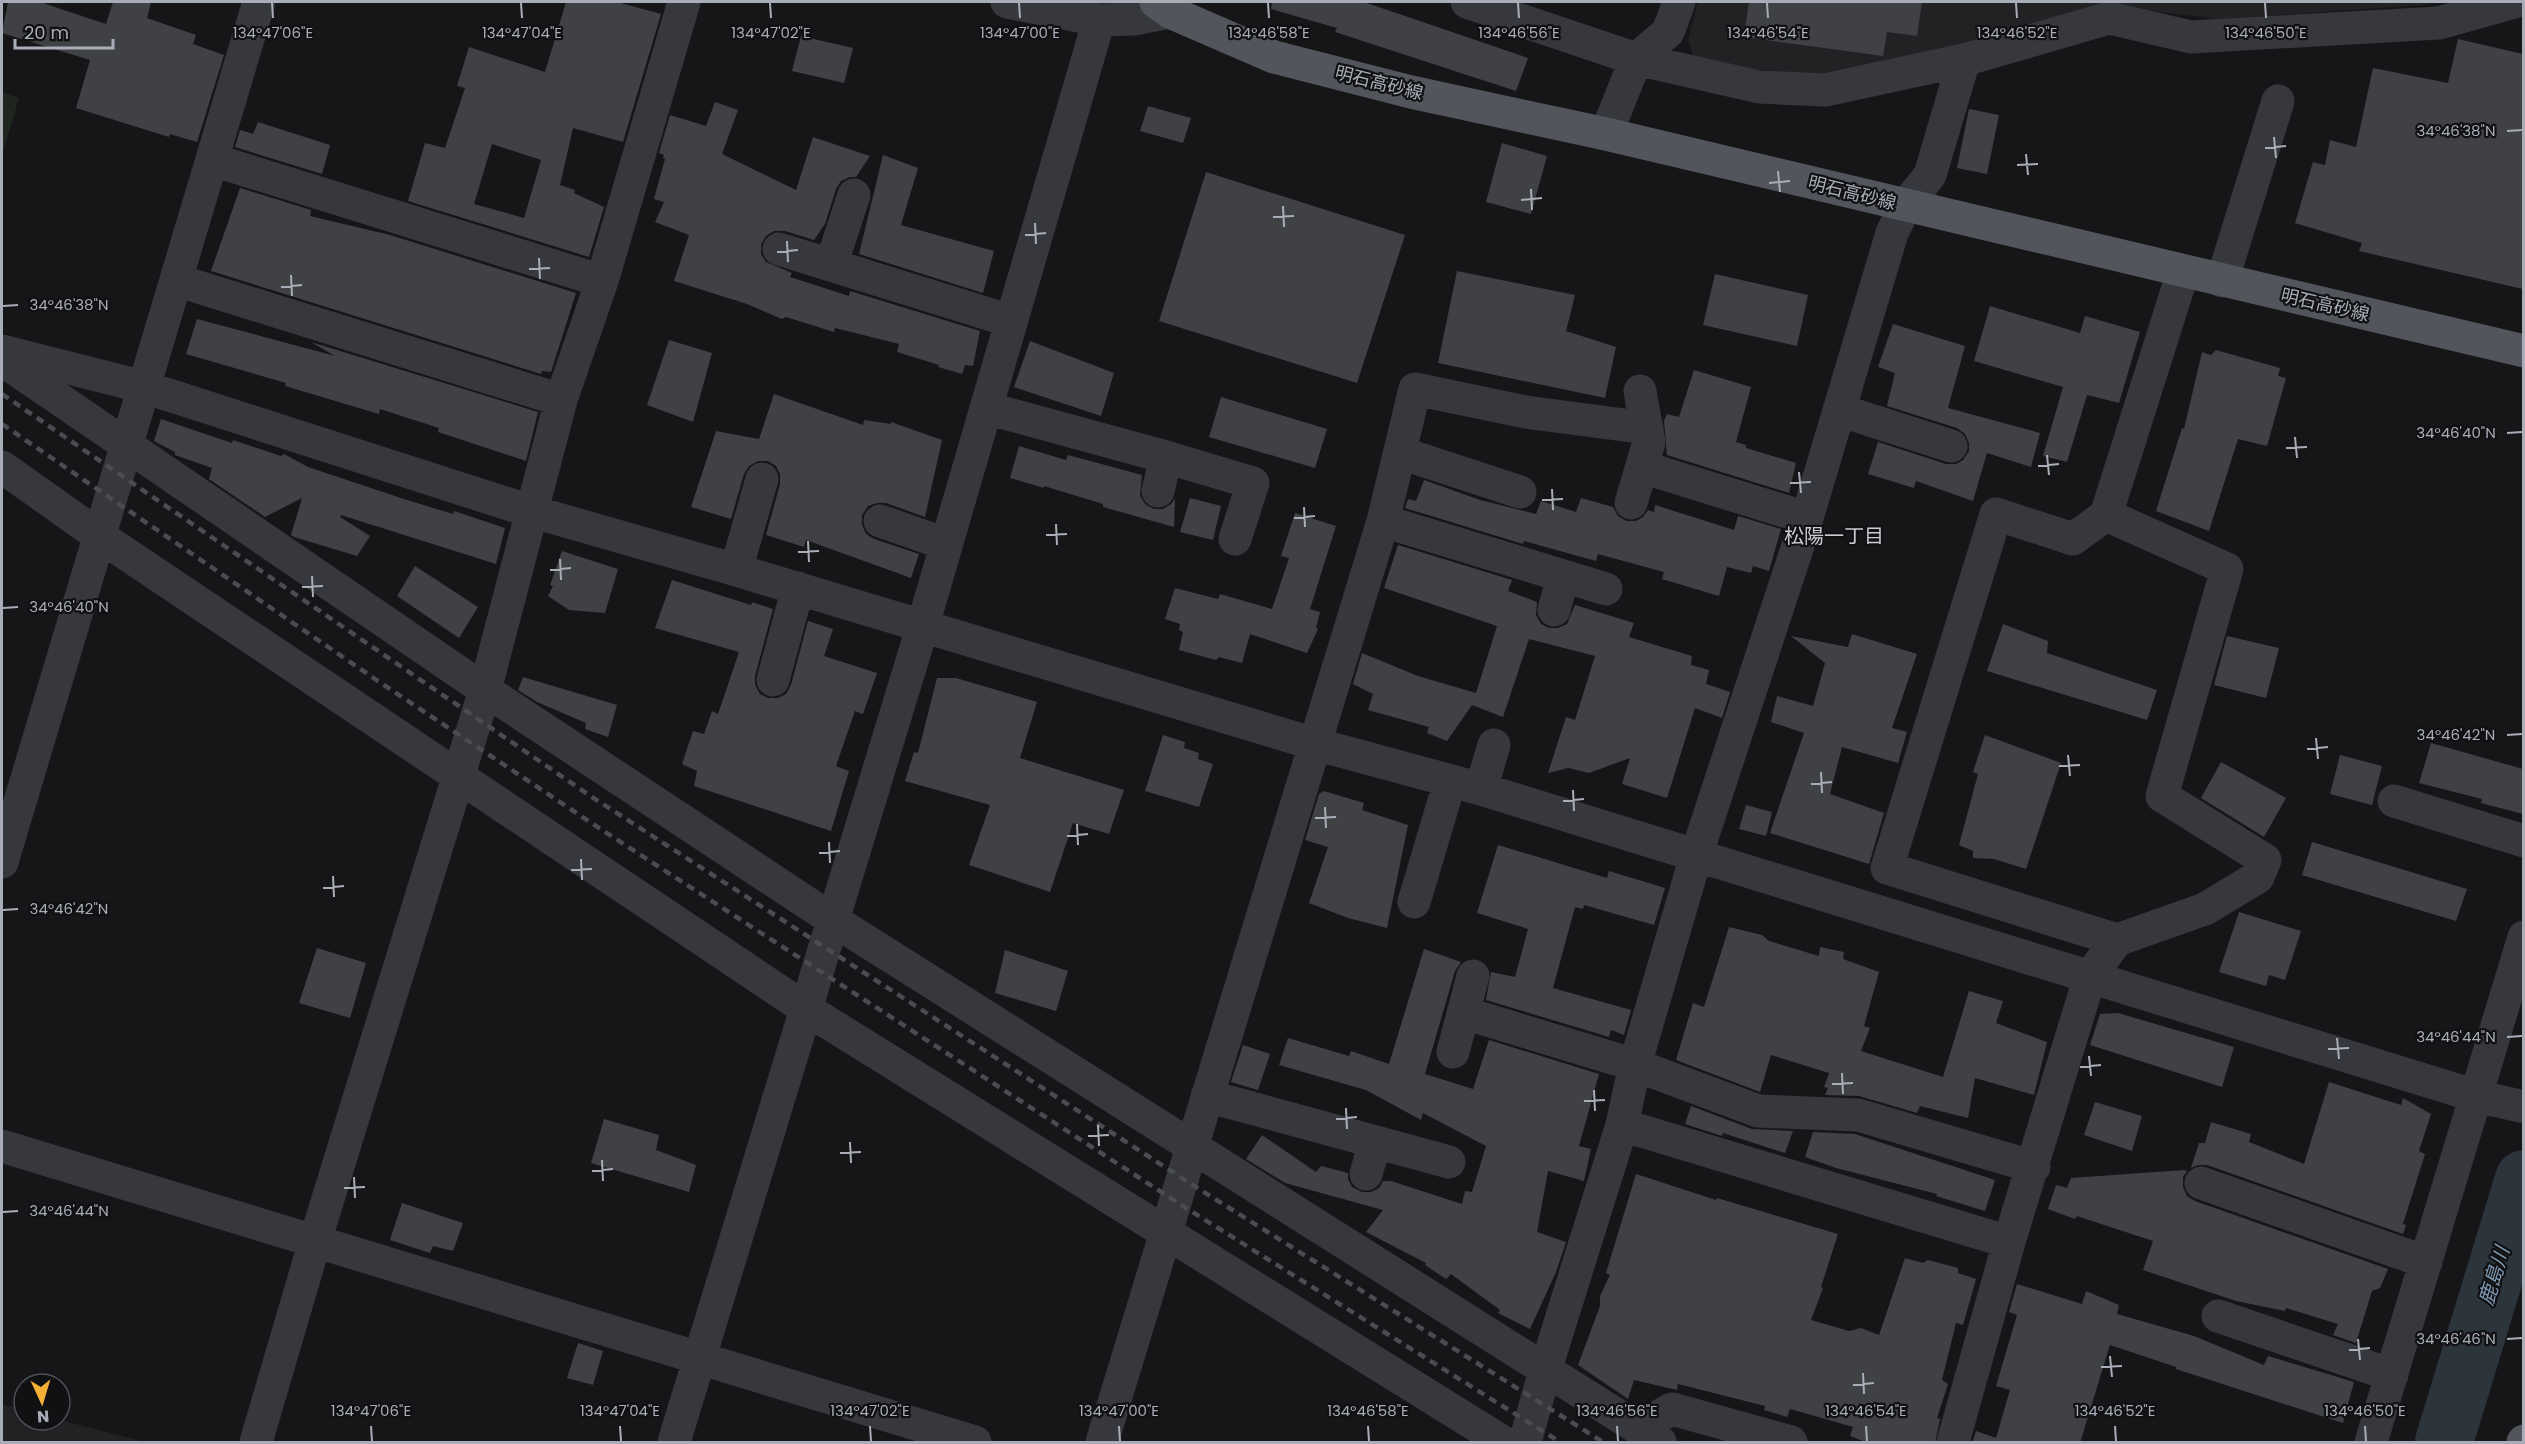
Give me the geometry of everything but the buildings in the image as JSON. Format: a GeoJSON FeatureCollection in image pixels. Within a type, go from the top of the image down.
{"type":"FeatureCollection","features":[{"type":"Feature","properties":{"kind":"main road","name":"明石高砂線"},"geometry":{"type":"LineString","coordinates":[[1163,7],[1274,57],[1411,92],[1606,134],[2523,351]]}},
{"type":"Feature","properties":{"kind":"street"},"geometry":{"type":"LineString","coordinates":[[2,862],[259,2]]}},
{"type":"Feature","properties":{"kind":"street"},"geometry":{"type":"LineString","coordinates":[[256,1443],[315,1241],[485,690],[561,400],[602,281],[684,2]]}},
{"type":"Feature","properties":{"kind":"street"},"geometry":{"type":"LineString","coordinates":[[1007,2],[1099,20],[1134,19],[1163,7]]}},
{"type":"Feature","properties":{"kind":"street"},"geometry":{"type":"LineString","coordinates":[[1467,2],[1636,58],[1759,87],[1825,90],[1964,60],[2109,18],[2192,37],[2439,23],[2514,2]]}},
{"type":"Feature","properties":{"kind":"street"},"geometry":{"type":"LineString","coordinates":[[1606,134],[1636,58],[1668,32],[1678,2]]}},
{"type":"Feature","properties":{"kind":"street"},"geometry":{"type":"LineString","coordinates":[[674,1443],[923,625],[1099,20]]}},
{"type":"Feature","properties":{"kind":"street"},"geometry":{"type":"LineString","coordinates":[[1526,1443],[1545,1371],[1622,1125],[1635,1065],[1696,856],[1808,518],[1892,232],[1905,206],[1930,175],[1964,60]]}},
{"type":"Feature","properties":{"kind":"street"},"geometry":{"type":"LineString","coordinates":[[2222,281],[2278,101]]}},
{"type":"Feature","properties":{"kind":"street"},"geometry":{"type":"LineString","coordinates":[[213,160],[602,281]]}},
{"type":"Feature","properties":{"kind":"street"},"geometry":{"type":"LineString","coordinates":[[831,265],[854,195]]}},
{"type":"Feature","properties":{"kind":"street"},"geometry":{"type":"LineString","coordinates":[[779,249],[1011,321]]}},
{"type":"Feature","properties":{"kind":"street"},"geometry":{"type":"LineString","coordinates":[[2117,940],[1887,868],[1996,514],[2073,540],[2106,515],[2183,272]]}},
{"type":"Feature","properties":{"kind":"street"},"geometry":{"type":"LineString","coordinates":[[176,280],[561,400]]}},
{"type":"Feature","properties":{"kind":"street"},"geometry":{"type":"LineString","coordinates":[[2,351],[144,387],[530,512],[798,588],[1315,744],[1466,785],[2476,1096],[2523,1107]]}},
{"type":"Feature","properties":{"kind":"street"},"geometry":{"type":"LineString","coordinates":[[2,360],[485,690],[833,920],[1649,1435],[1672,1409],[1791,1443]]}},
{"type":"Feature","properties":{"kind":"street"},"geometry":{"type":"LineString","coordinates":[[1102,1443],[1164,1232],[1208,1096],[1383,521],[1415,389],[1526,412],[1647,428]]}},
{"type":"Feature","properties":{"kind":"street"},"geometry":{"type":"LineString","coordinates":[[1631,503],[1649,442],[1640,392]]}},
{"type":"Feature","properties":{"kind":"street"},"geometry":{"type":"LineString","coordinates":[[986,408],[1253,483],[1235,539]]}},
{"type":"Feature","properties":{"kind":"street"},"geometry":{"type":"LineString","coordinates":[[1839,410],[1950,446]]}},
{"type":"Feature","properties":{"kind":"street"},"geometry":{"type":"LineString","coordinates":[[1401,453],[1520,492]]}},
{"type":"Feature","properties":{"kind":"street"},"geometry":{"type":"LineString","coordinates":[[1158,491],[1166,457]]}},
{"type":"Feature","properties":{"kind":"street"},"geometry":{"type":"LineString","coordinates":[[2,467],[98,535],[806,1009],[1503,1443]]}},
{"type":"Feature","properties":{"kind":"street"},"geometry":{"type":"LineString","coordinates":[[1642,467],[1808,518]]}},
{"type":"Feature","properties":{"kind":"street"},"geometry":{"type":"LineString","coordinates":[[736,570],[762,479]]}},
{"type":"Feature","properties":{"kind":"street"},"geometry":{"type":"LineString","coordinates":[[1953,1443],[2009,1242],[2034,1167],[2090,976],[2117,940],[2205,909],[2258,877],[2265,860],[2162,796],[2227,569],[2106,515]]}},
{"type":"Feature","properties":{"kind":"street"},"geometry":{"type":"LineString","coordinates":[[880,521],[946,544]]}},
{"type":"Feature","properties":{"kind":"street"},"geometry":{"type":"LineString","coordinates":[[1383,521],[1606,589]]}},
{"type":"Feature","properties":{"kind":"street"},"geometry":{"type":"LineString","coordinates":[[1554,609],[1563,576]]}},
{"type":"Feature","properties":{"kind":"street"},"geometry":{"type":"LineString","coordinates":[[773,680],[798,588]]}},
{"type":"Feature","properties":{"kind":"street"},"geometry":{"type":"LineString","coordinates":[[1414,902],[1466,785],[1494,745]]}},
{"type":"Feature","properties":{"kind":"street"},"geometry":{"type":"LineString","coordinates":[[2394,801],[2523,842]]}},
{"type":"Feature","properties":{"kind":"street"},"geometry":{"type":"LineString","coordinates":[[2371,1443],[2523,938]]}},
{"type":"Feature","properties":{"kind":"street"},"geometry":{"type":"LineString","coordinates":[[1453,1052],[1473,976]]}},
{"type":"Feature","properties":{"kind":"street"},"geometry":{"type":"LineString","coordinates":[[1464,1013],[1635,1065],[1758,1111],[1858,1115],[2034,1167]]}},
{"type":"Feature","properties":{"kind":"street"},"geometry":{"type":"LineString","coordinates":[[1208,1096],[1449,1162]]}},
{"type":"Feature","properties":{"kind":"street"},"geometry":{"type":"LineString","coordinates":[[1622,1125],[2009,1242]]}},
{"type":"Feature","properties":{"kind":"street"},"geometry":{"type":"LineString","coordinates":[[1366,1174],[1375,1142]]}},
{"type":"Feature","properties":{"kind":"street"},"geometry":{"type":"LineString","coordinates":[[2,1146],[975,1443]]}},
{"type":"Feature","properties":{"kind":"street"},"geometry":{"type":"LineString","coordinates":[[2201,1183],[2426,1262]]}},
{"type":"Feature","properties":{"kind":"street"},"geometry":{"type":"LineString","coordinates":[[2218,1316],[2392,1375]]}},
{"type":"Feature","properties":{"kind":"shaded area"},"geometry":{"type":"Polygon","coordinates":[[[1698,2],[2436,2],[2423,5],[2220,19],[2109,6],[1942,51],[1832,76],[1697,65],[1688,40],[1698,2]]]}},
{"type":"Feature","properties":{"kind":"shaded area"},"geometry":{"type":"Polygon","coordinates":[[[2,92],[19,98],[2,156],[2,92]]]}},
{"type":"Feature","properties":{"kind":"shaded area"},"geometry":{"type":"Polygon","coordinates":[[[2,1404],[12,1407],[12,1432],[72,1432],[72,1423],[145,1442],[2,1442],[2,1404]]]}},
{"type":"Feature","properties":{"kind":"waterway","name":"鹿島川"},"geometry":{"type":"LineString","coordinates":[[2444,1442],[2524,1179]]}},
{"type":"Feature","properties":{"kind":"railway"},"geometry":{"type":"LineString","coordinates":[[2,394],[592,797],[1199,1189],[1603,1442]]}},
{"type":"Feature","properties":{"kind":"railway"},"geometry":{"type":"LineString","coordinates":[[2,424],[375,679],[599,828],[1186,1208],[1560,1442]]}},
{"type":"Feature","properties":{"kind":"district","name":"松陽一丁目"},"geometry":{"type":"Point","coordinates":[1834,536]}}]}
